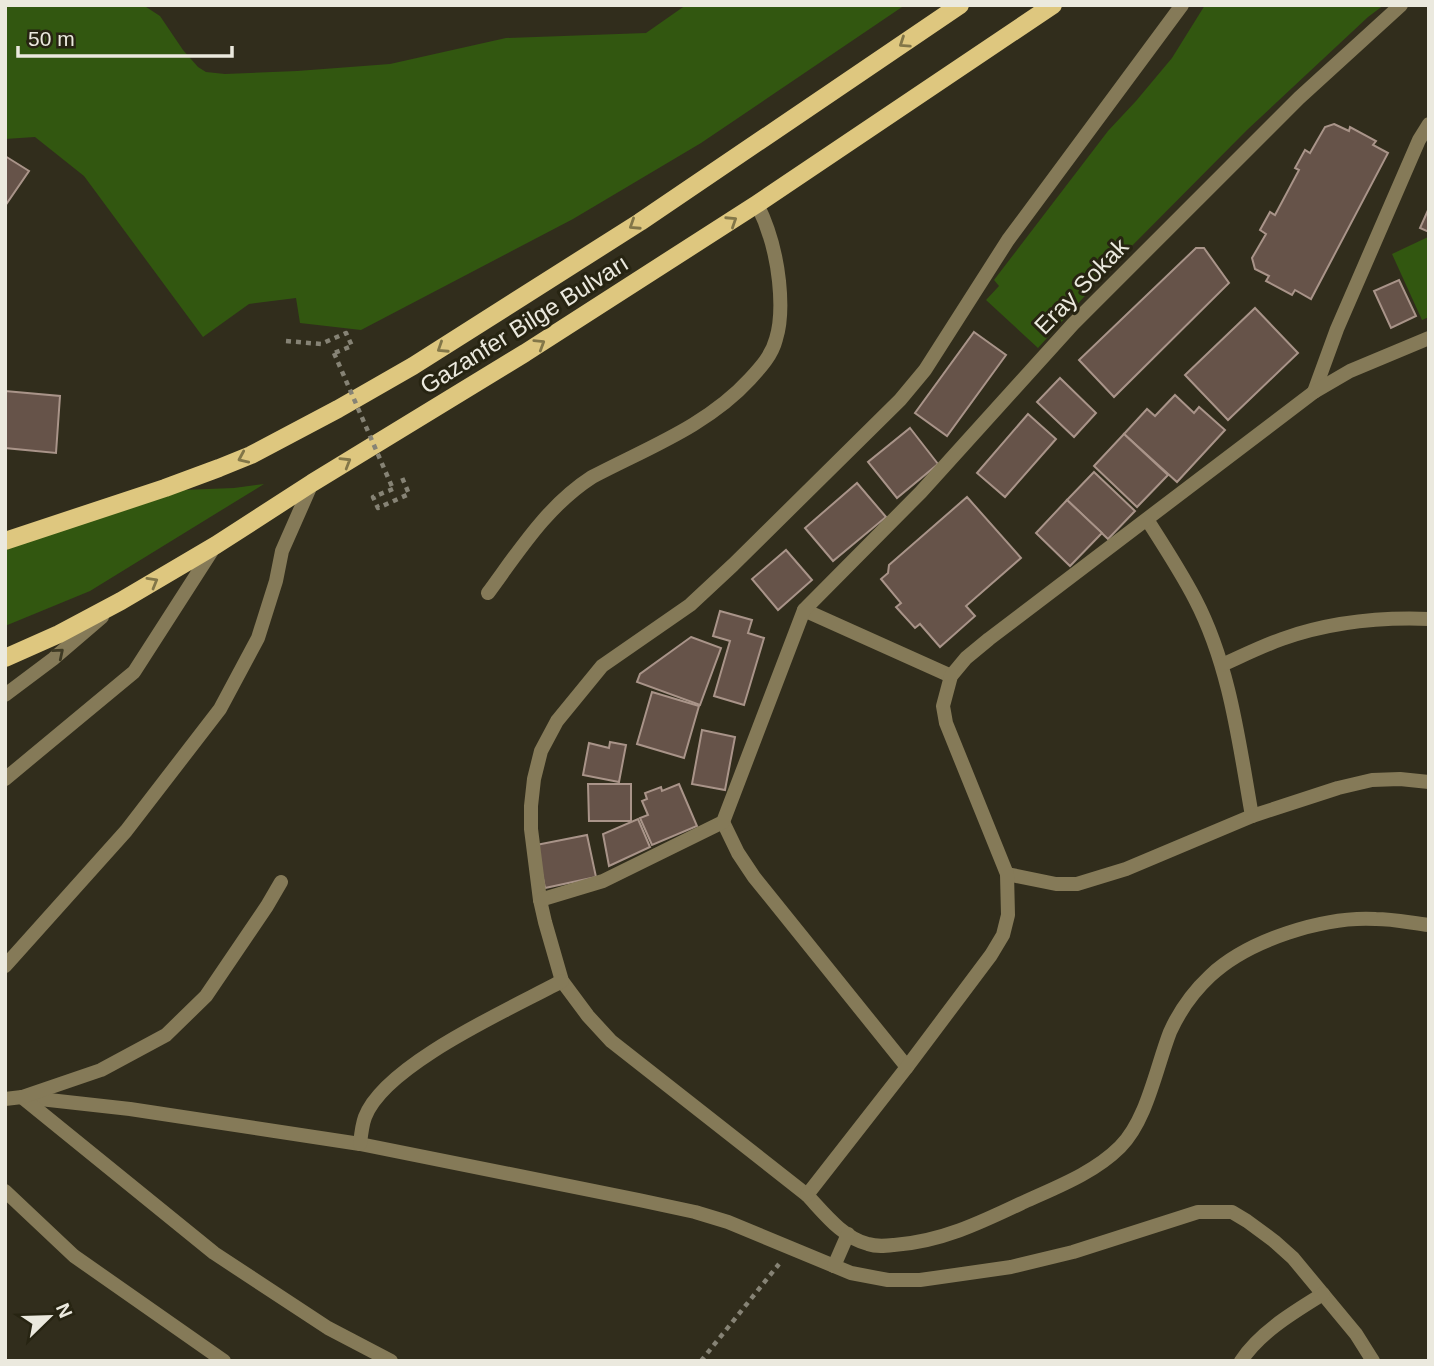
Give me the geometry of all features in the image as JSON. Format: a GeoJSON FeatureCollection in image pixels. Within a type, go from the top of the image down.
{"type":"FeatureCollection","features":[{"type":"Feature","properties":{"kind":"main road","name":"Gazanfer Bilge Bulvarı"},"geometry":{"type":"LineString","coordinates":[[5,541],[219,468],[338,409],[413,366],[640,222],[960,5]]}},
{"type":"Feature","properties":{"kind":"main road","name":"Gazanfer Bilge Bulvarı"},"geometry":{"type":"LineString","coordinates":[[5,658],[59,634],[121,601],[546,340],[757,204],[1053,5]]}},
{"type":"Feature","properties":{"kind":"street"},"geometry":{"type":"LineString","coordinates":[[1182,5],[1008,240],[925,370],[900,401],[690,605],[602,666],[557,722],[541,751],[531,806],[531,830],[540,900],[552,948],[562,981],[611,1041],[807,1195],[829,1219],[848,1234],[866,1244],[880,1246],[916,1244],[946,1236],[1058,1187],[1098,1166],[1121,1147],[1138,1124],[1171,1030],[1187,1002],[1210,976],[1234,957],[1269,940],[1306,927],[1376,919],[1429,925]]}},
{"type":"Feature","properties":{"kind":"street","name":"Eray Sokak"},"geometry":{"type":"LineString","coordinates":[[804,610],[921,492],[1073,324],[1299,98],[1401,5]]}},
{"type":"Feature","properties":{"kind":"street"},"geometry":{"type":"LineString","coordinates":[[1314,392],[1337,329],[1419,140],[1429,124]]}},
{"type":"Feature","properties":{"kind":"street"},"geometry":{"type":"LineString","coordinates":[[488,593],[559,502],[577,487],[617,463],[684,430],[719,408],[734,397],[771,354],[780,321],[781,299],[775,249],[757,204]]}},
{"type":"Feature","properties":{"kind":"street"},"geometry":{"type":"LineString","coordinates":[[807,1195],[907,1067],[1003,935],[1008,915],[1007,874],[946,723],[943,706],[951,676],[966,658],[989,639],[1314,392],[1350,371],[1429,338]]}},
{"type":"Feature","properties":{"kind":"street"},"geometry":{"type":"LineString","coordinates":[[5,966],[125,831],[220,709],[258,638],[276,581],[282,551],[312,483]]}},
{"type":"Feature","properties":{"kind":"street"},"geometry":{"type":"LineString","coordinates":[[1147,520],[1195,599],[1222,665],[1252,816]]}},
{"type":"Feature","properties":{"kind":"street"},"geometry":{"type":"LineString","coordinates":[[5,779],[134,673],[216,545]]}},
{"type":"Feature","properties":{"kind":"street"},"geometry":{"type":"LineString","coordinates":[[5,695],[53,659],[121,601]]}},
{"type":"Feature","properties":{"kind":"street"},"geometry":{"type":"LineString","coordinates":[[540,900],[603,881],[723,822],[804,610],[951,676]]}},
{"type":"Feature","properties":{"kind":"street"},"geometry":{"type":"LineString","coordinates":[[1222,665],[1280,639],[1316,628],[1351,621],[1395,617],[1429,619]]}},
{"type":"Feature","properties":{"kind":"street"},"geometry":{"type":"LineString","coordinates":[[1007,874],[1056,884],[1077,884],[1126,869],[1252,816],[1338,788],[1372,780],[1429,782]]}},
{"type":"Feature","properties":{"kind":"street"},"geometry":{"type":"LineString","coordinates":[[723,822],[738,853],[754,877],[907,1067]]}},
{"type":"Feature","properties":{"kind":"street"},"geometry":{"type":"LineString","coordinates":[[5,1099],[22,1097],[101,1070],[166,1035],[206,996],[281,882]]}},
{"type":"Feature","properties":{"kind":"street"},"geometry":{"type":"LineString","coordinates":[[359,1144],[370,1109],[401,1075],[437,1048],[562,981]]}},
{"type":"Feature","properties":{"kind":"street"},"geometry":{"type":"LineString","coordinates":[[22,1097],[130,1109],[359,1144],[695,1212],[851,1273],[888,1279],[951,1277],[1011,1267],[1073,1252],[1198,1212],[1232,1212],[1274,1241],[1293,1258],[1356,1334],[1373,1361]]}},
{"type":"Feature","properties":{"kind":"street"},"geometry":{"type":"LineString","coordinates":[[22,1097],[214,1253],[328,1328],[391,1361]]}},
{"type":"Feature","properties":{"kind":"street"},"geometry":{"type":"LineString","coordinates":[[5,1191],[75,1256],[224,1361]]}},
{"type":"Feature","properties":{"kind":"street"},"geometry":{"type":"LineString","coordinates":[[834,1266],[848,1234]]}},
{"type":"Feature","properties":{"kind":"street"},"geometry":{"type":"LineString","coordinates":[[1245,1358],[1269,1331],[1323,1294]]}},
{"type":"Feature","properties":{"kind":"path"},"geometry":{"type":"LineString","coordinates":[[286,341],[321,344],[346,332],[352,346],[334,353],[393,489],[373,497],[378,508],[409,494],[401,475]]}},
{"type":"Feature","properties":{"kind":"path"},"geometry":{"type":"LineString","coordinates":[[701,1361],[791,1250]]}},
{"type":"Feature","properties":{"kind":"green space"},"geometry":{"type":"Polygon","coordinates":[[[5,5],[143,5],[160,16],[198,67],[206,72],[225,74],[390,64],[506,38],[646,33],[686,5],[905,5],[701,143],[573,219],[361,330],[300,323],[296,298],[249,304],[203,337],[84,176],[35,137],[5,139],[5,5]]]}},
{"type":"Feature","properties":{"kind":"green space"},"geometry":{"type":"Polygon","coordinates":[[[1205,5],[1384,5],[1247,130],[1111,267],[1038,348],[986,300],[999,286],[994,280],[1108,131],[1172,58],[1205,5]]]}},
{"type":"Feature","properties":{"kind":"green space"},"geometry":{"type":"Polygon","coordinates":[[[1428,237],[1429,317],[1422,320],[1392,254],[1428,237]]]}},
{"type":"Feature","properties":{"kind":"green space"},"geometry":{"type":"Polygon","coordinates":[[[264,484],[90,591],[5,626],[5,549],[182,490],[264,484]]]}},
{"type":"Feature","properties":{"kind":"building"},"geometry":{"type":"Polygon","coordinates":[[[1334,124],[1349,131],[1350,127],[1376,141],[1373,145],[1388,153],[1311,299],[1295,290],[1292,295],[1266,281],[1269,276],[1255,269],[1252,258],[1266,234],[1260,230],[1270,212],[1275,215],[1299,170],[1295,168],[1305,150],[1310,153],[1325,127],[1334,124]]]}},
{"type":"Feature","properties":{"kind":"building"},"geometry":{"type":"Polygon","coordinates":[[[5,156],[29,171],[5,206],[5,156]]]}},
{"type":"Feature","properties":{"kind":"building"},"geometry":{"type":"Polygon","coordinates":[[[1429,208],[1429,232],[1420,228],[1429,208]]]}},
{"type":"Feature","properties":{"kind":"building"},"geometry":{"type":"Polygon","coordinates":[[[1196,248],[1204,248],[1229,283],[1114,397],[1079,360],[1196,248]]]}},
{"type":"Feature","properties":{"kind":"building"},"geometry":{"type":"Polygon","coordinates":[[[1399,280],[1416,316],[1391,328],[1374,291],[1399,280]]]}},
{"type":"Feature","properties":{"kind":"building"},"geometry":{"type":"Polygon","coordinates":[[[1255,308],[1298,353],[1228,420],[1185,375],[1255,308]]]}},
{"type":"Feature","properties":{"kind":"building"},"geometry":{"type":"Polygon","coordinates":[[[974,332],[1006,355],[947,436],[915,413],[974,332]]]}},
{"type":"Feature","properties":{"kind":"building"},"geometry":{"type":"Polygon","coordinates":[[[1060,378],[1096,413],[1074,437],[1037,402],[1060,378]]]}},
{"type":"Feature","properties":{"kind":"building"},"geometry":{"type":"Polygon","coordinates":[[[5,391],[60,396],[56,453],[5,448],[5,391]]]}},
{"type":"Feature","properties":{"kind":"building"},"geometry":{"type":"Polygon","coordinates":[[[1175,395],[1194,413],[1199,407],[1225,430],[1177,482],[1124,434],[1147,409],[1155,416],[1175,395]]]}},
{"type":"Feature","properties":{"kind":"building"},"geometry":{"type":"Polygon","coordinates":[[[1028,414],[1056,439],[1005,497],[977,473],[1028,414]]]}},
{"type":"Feature","properties":{"kind":"building"},"geometry":{"type":"Polygon","coordinates":[[[910,428],[938,464],[897,498],[868,462],[910,428]]]}},
{"type":"Feature","properties":{"kind":"building"},"geometry":{"type":"Polygon","coordinates":[[[1124,434],[1168,475],[1137,507],[1094,466],[1124,434]]]}},
{"type":"Feature","properties":{"kind":"building"},"geometry":{"type":"Polygon","coordinates":[[[1094,472],[1135,511],[1108,539],[1067,500],[1094,472]]]}},
{"type":"Feature","properties":{"kind":"building"},"geometry":{"type":"Polygon","coordinates":[[[857,483],[886,517],[833,561],[805,528],[857,483]]]}},
{"type":"Feature","properties":{"kind":"building"},"geometry":{"type":"Polygon","coordinates":[[[967,497],[1021,558],[966,606],[975,616],[940,647],[920,624],[915,628],[896,607],[901,603],[881,579],[888,573],[889,565],[967,497]]]}},
{"type":"Feature","properties":{"kind":"building"},"geometry":{"type":"Polygon","coordinates":[[[1067,500],[1102,533],[1070,566],[1036,533],[1067,500]]]}},
{"type":"Feature","properties":{"kind":"building"},"geometry":{"type":"Polygon","coordinates":[[[786,550],[812,580],[778,610],[752,579],[786,550]]]}},
{"type":"Feature","properties":{"kind":"building"},"geometry":{"type":"Polygon","coordinates":[[[720,611],[752,620],[748,633],[764,638],[744,705],[714,696],[730,641],[713,636],[720,611]]]}},
{"type":"Feature","properties":{"kind":"building"},"geometry":{"type":"Polygon","coordinates":[[[691,637],[721,648],[700,705],[637,682],[640,674],[691,637]]]}},
{"type":"Feature","properties":{"kind":"building"},"geometry":{"type":"Polygon","coordinates":[[[652,692],[699,706],[684,758],[637,744],[652,692]]]}},
{"type":"Feature","properties":{"kind":"building"},"geometry":{"type":"Polygon","coordinates":[[[702,730],[735,737],[725,790],[692,784],[702,730]]]}},
{"type":"Feature","properties":{"kind":"building"},"geometry":{"type":"Polygon","coordinates":[[[610,742],[626,745],[619,782],[583,775],[589,743],[609,748],[610,742]]]}},
{"type":"Feature","properties":{"kind":"building"},"geometry":{"type":"Polygon","coordinates":[[[588,784],[631,784],[631,821],[589,821],[588,784]]]}},
{"type":"Feature","properties":{"kind":"building"},"geometry":{"type":"Polygon","coordinates":[[[679,784],[697,826],[652,845],[640,818],[648,815],[642,801],[647,799],[645,793],[661,787],[662,791],[679,784]]]}},
{"type":"Feature","properties":{"kind":"building"},"geometry":{"type":"Polygon","coordinates":[[[638,819],[650,847],[609,866],[603,834],[638,819]]]}},
{"type":"Feature","properties":{"kind":"building"},"geometry":{"type":"Polygon","coordinates":[[[587,835],[596,877],[545,888],[536,845],[587,835]]]}}]}
